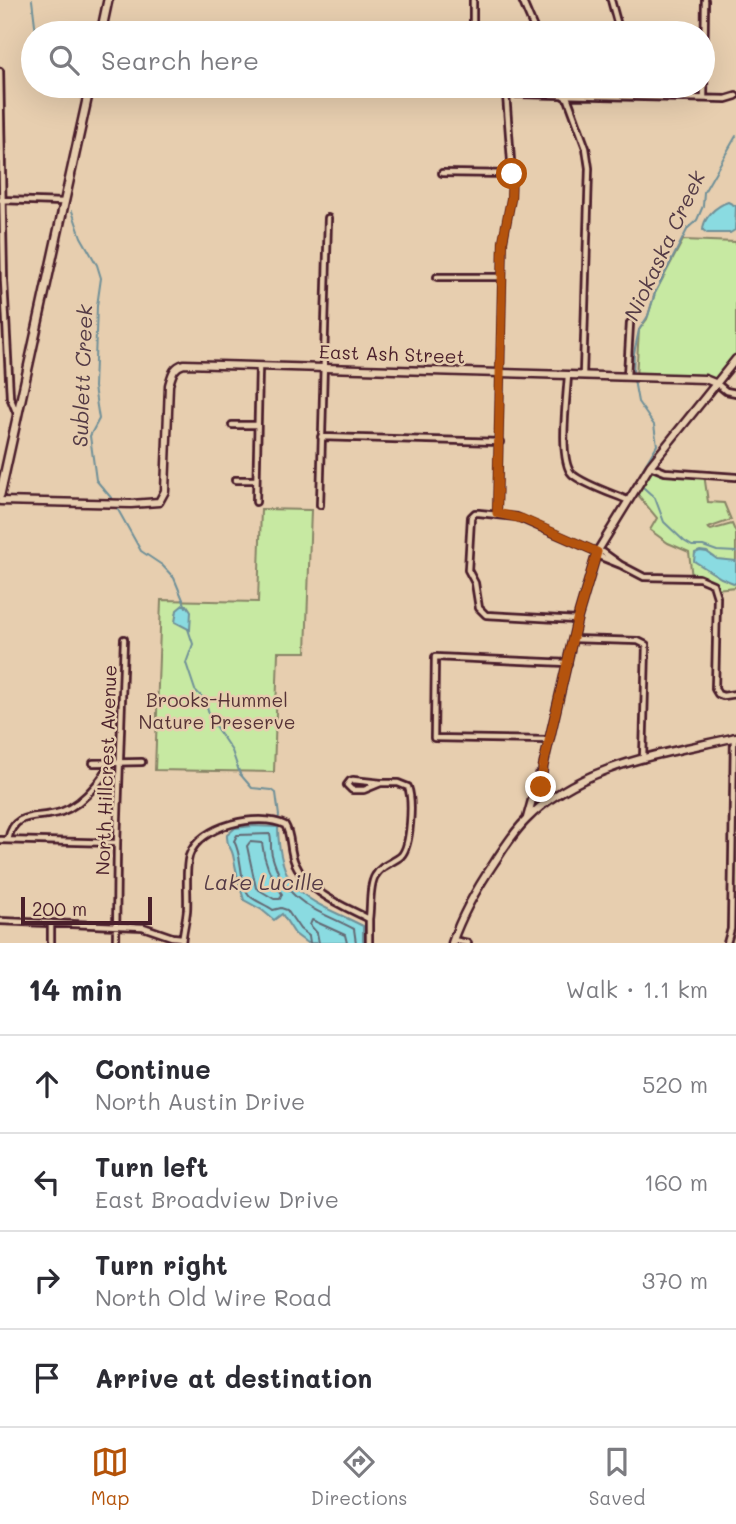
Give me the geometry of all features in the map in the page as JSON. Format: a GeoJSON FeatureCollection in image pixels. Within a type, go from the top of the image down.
{"type":"FeatureCollection","features":[{"type":"Feature","properties":{"kind":"main road"},"geometry":{"type":"LineString","coordinates":[[104,21],[108,0]]}},
{"type":"Feature","properties":{"kind":"main road"},"geometry":{"type":"LineString","coordinates":[[0,495],[87,98]]}},
{"type":"Feature","properties":{"kind":"street"},"geometry":{"type":"LineString","coordinates":[[473,0],[473,21]]}},
{"type":"Feature","properties":{"kind":"street"},"geometry":{"type":"LineString","coordinates":[[522,0],[531,21]]}},
{"type":"Feature","properties":{"kind":"street"},"geometry":{"type":"LineString","coordinates":[[611,0],[617,21]]}},
{"type":"Feature","properties":{"kind":"street"},"geometry":{"type":"LineString","coordinates":[[705,0],[705,21]]}},
{"type":"Feature","properties":{"kind":"street"},"geometry":{"type":"LineString","coordinates":[[0,71],[1,200],[10,397],[17,415]]}},
{"type":"Feature","properties":{"kind":"street"},"geometry":{"type":"LineString","coordinates":[[704,98],[726,99],[736,96]]}},
{"type":"Feature","properties":{"kind":"street"},"geometry":{"type":"LineString","coordinates":[[497,513],[501,277],[512,174],[506,98]]}},
{"type":"Feature","properties":{"kind":"street"},"geometry":{"type":"LineString","coordinates":[[566,98],[586,148],[589,168],[583,375]]}},
{"type":"Feature","properties":{"kind":"street"},"geometry":{"type":"LineString","coordinates":[[442,173],[512,174]]}},
{"type":"Feature","properties":{"kind":"street"},"geometry":{"type":"LineString","coordinates":[[1,200],[63,202]]}},
{"type":"Feature","properties":{"kind":"street"},"geometry":{"type":"LineString","coordinates":[[320,505],[328,219]]}},
{"type":"Feature","properties":{"kind":"street"},"geometry":{"type":"LineString","coordinates":[[437,277],[501,277]]}},
{"type":"Feature","properties":{"kind":"street"},"geometry":{"type":"LineString","coordinates":[[627,376],[630,323]]}},
{"type":"Feature","properties":{"kind":"street"},"geometry":{"type":"LineString","coordinates":[[549,800],[541,787],[543,767],[577,620],[597,552],[650,466],[736,359]]}},
{"type":"Feature","properties":{"kind":"street","name":"East Ash Street"},"geometry":{"type":"LineString","coordinates":[[0,501],[155,504],[162,499],[165,491],[167,401],[173,372],[184,364],[705,379],[726,391],[736,393]]}},
{"type":"Feature","properties":{"kind":"street"},"geometry":{"type":"LineString","coordinates":[[256,502],[259,365]]}},
{"type":"Feature","properties":{"kind":"street"},"geometry":{"type":"LineString","coordinates":[[568,374],[566,463],[576,477],[627,500]]}},
{"type":"Feature","properties":{"kind":"street"},"geometry":{"type":"LineString","coordinates":[[232,425],[257,425]]}},
{"type":"Feature","properties":{"kind":"street"},"geometry":{"type":"LineString","coordinates":[[321,437],[500,442]]}},
{"type":"Feature","properties":{"kind":"street"},"geometry":{"type":"LineString","coordinates":[[650,466],[665,472],[736,477]]}},
{"type":"Feature","properties":{"kind":"street"},"geometry":{"type":"LineString","coordinates":[[235,480],[256,481]]}},
{"type":"Feature","properties":{"kind":"street"},"geometry":{"type":"LineString","coordinates":[[577,620],[482,613],[475,583],[468,570],[472,514],[497,513],[523,519],[644,576],[699,578],[713,584],[717,597],[715,682],[718,694],[736,694]]}},
{"type":"Feature","properties":{"kind":"street","name":"North Hillcrest Avenue"},"geometry":{"type":"LineString","coordinates":[[116,943],[124,639]]}},
{"type":"Feature","properties":{"kind":"street"},"geometry":{"type":"LineString","coordinates":[[573,639],[644,642],[643,760]]}},
{"type":"Feature","properties":{"kind":"street"},"geometry":{"type":"LineString","coordinates":[[549,740],[434,738],[435,657],[568,663]]}},
{"type":"Feature","properties":{"kind":"street"},"geometry":{"type":"LineString","coordinates":[[468,943],[453,942],[473,895],[506,844],[527,818],[549,800],[590,776],[735,737],[734,929],[727,943]]}},
{"type":"Feature","properties":{"kind":"street"},"geometry":{"type":"LineString","coordinates":[[93,763],[142,762]]}},
{"type":"Feature","properties":{"kind":"street"},"geometry":{"type":"LineString","coordinates":[[8,840],[10,828],[16,822],[57,814],[74,807],[87,796],[108,769],[109,763]]}},
{"type":"Feature","properties":{"kind":"street"},"geometry":{"type":"LineString","coordinates":[[527,818],[537,778],[543,767]]}},
{"type":"Feature","properties":{"kind":"street"},"geometry":{"type":"LineString","coordinates":[[369,943],[369,919],[375,875],[389,862],[401,856],[406,848],[410,793],[408,787],[398,783],[353,780],[347,785],[352,790],[358,790],[382,783]]}},
{"type":"Feature","properties":{"kind":"street"},"geometry":{"type":"LineString","coordinates":[[0,921],[143,927],[183,941],[189,856],[200,839],[221,827],[250,820],[279,822],[288,829],[295,863],[306,881],[333,901],[369,919]]}},
{"type":"Feature","properties":{"kind":"street"},"geometry":{"type":"LineString","coordinates":[[0,840],[117,843]]}},
{"type":"Feature","properties":{"kind":"street"},"geometry":{"type":"LineString","coordinates":[[51,923],[51,943]]}},
{"type":"Feature","properties":{"kind":"green space"},"geometry":{"type":"Polygon","coordinates":[[[683,240],[736,242],[736,359],[715,383],[636,377],[639,330],[647,319],[655,293],[683,240]]]}},
{"type":"Feature","properties":{"kind":"green space"},"geometry":{"type":"Polygon","coordinates":[[[650,466],[660,471],[704,474],[708,502],[724,503],[731,520],[708,528],[711,530],[732,524],[736,533],[736,587],[715,589],[713,584],[692,578],[689,552],[668,543],[650,530],[657,518],[634,490],[650,466]]]}},
{"type":"Feature","properties":{"kind":"green space","name":"Brooks-Hummel Nature Preserve"},"geometry":{"type":"Polygon","coordinates":[[[261,509],[311,510],[306,652],[278,652],[274,772],[155,770],[161,600],[258,602],[261,509]]]}},
{"type":"Feature","properties":{"kind":"water"},"geometry":{"type":"Polygon","coordinates":[[[728,202],[736,206],[735,230],[730,233],[707,233],[703,230],[711,213],[728,202]]]}},
{"type":"Feature","properties":{"kind":"water"},"geometry":{"type":"Polygon","coordinates":[[[700,551],[717,559],[736,561],[736,584],[694,561],[695,553],[700,551]]]}},
{"type":"Feature","properties":{"kind":"water"},"geometry":{"type":"Polygon","coordinates":[[[187,605],[191,611],[190,630],[175,622],[177,610],[187,605]]]}},
{"type":"Feature","properties":{"kind":"water","name":"Lake Lucille"},"geometry":{"type":"Polygon","coordinates":[[[278,827],[284,868],[291,882],[313,901],[363,926],[363,943],[307,943],[295,934],[282,914],[274,920],[244,900],[227,835],[235,828],[278,827]]]}},
{"type":"Feature","properties":{"kind":"waterway","name":"Sublett Creek"},"geometry":{"type":"LineString","coordinates":[[32,0],[35,21]]}},
{"type":"Feature","properties":{"kind":"waterway","name":"Niokaska Creek"},"geometry":{"type":"LineString","coordinates":[[633,373],[639,330],[648,316],[655,293],[688,228],[697,220],[703,206],[704,192],[736,136]]}},
{"type":"Feature","properties":{"kind":"waterway","name":"Sublett Creek"},"geometry":{"type":"LineString","coordinates":[[72,211],[101,278],[97,306],[94,387],[99,419],[90,436],[96,480],[113,500]]}},
{"type":"Feature","properties":{"kind":"waterway","name":"Niokaska Creek"},"geometry":{"type":"LineString","coordinates":[[634,380],[638,402],[654,425],[657,445],[641,472]]}},
{"type":"Feature","properties":{"kind":"waterway","name":"Niokaska Creek"},"geometry":{"type":"LineString","coordinates":[[644,488],[655,498],[664,522],[684,541],[692,546],[736,552]]}},
{"type":"Feature","properties":{"kind":"waterway","name":"Sublett Creek"},"geometry":{"type":"LineString","coordinates":[[117,508],[141,551],[162,565],[174,578],[186,607]]}},
{"type":"Feature","properties":{"kind":"waterway","name":"Sublett Creek"},"geometry":{"type":"LineString","coordinates":[[188,629],[193,644],[186,663],[195,690],[205,700],[211,720],[232,751],[240,774],[252,788],[272,790],[276,793],[279,816],[275,826]]}},
{"type":"Feature","properties":{"kind":"route"},"geometry":{"type":"LineString","coordinates":[[512,174],[511,199],[503,233],[501,277],[497,513],[523,519],[597,552],[577,620],[543,767],[541,787]]}}]}
